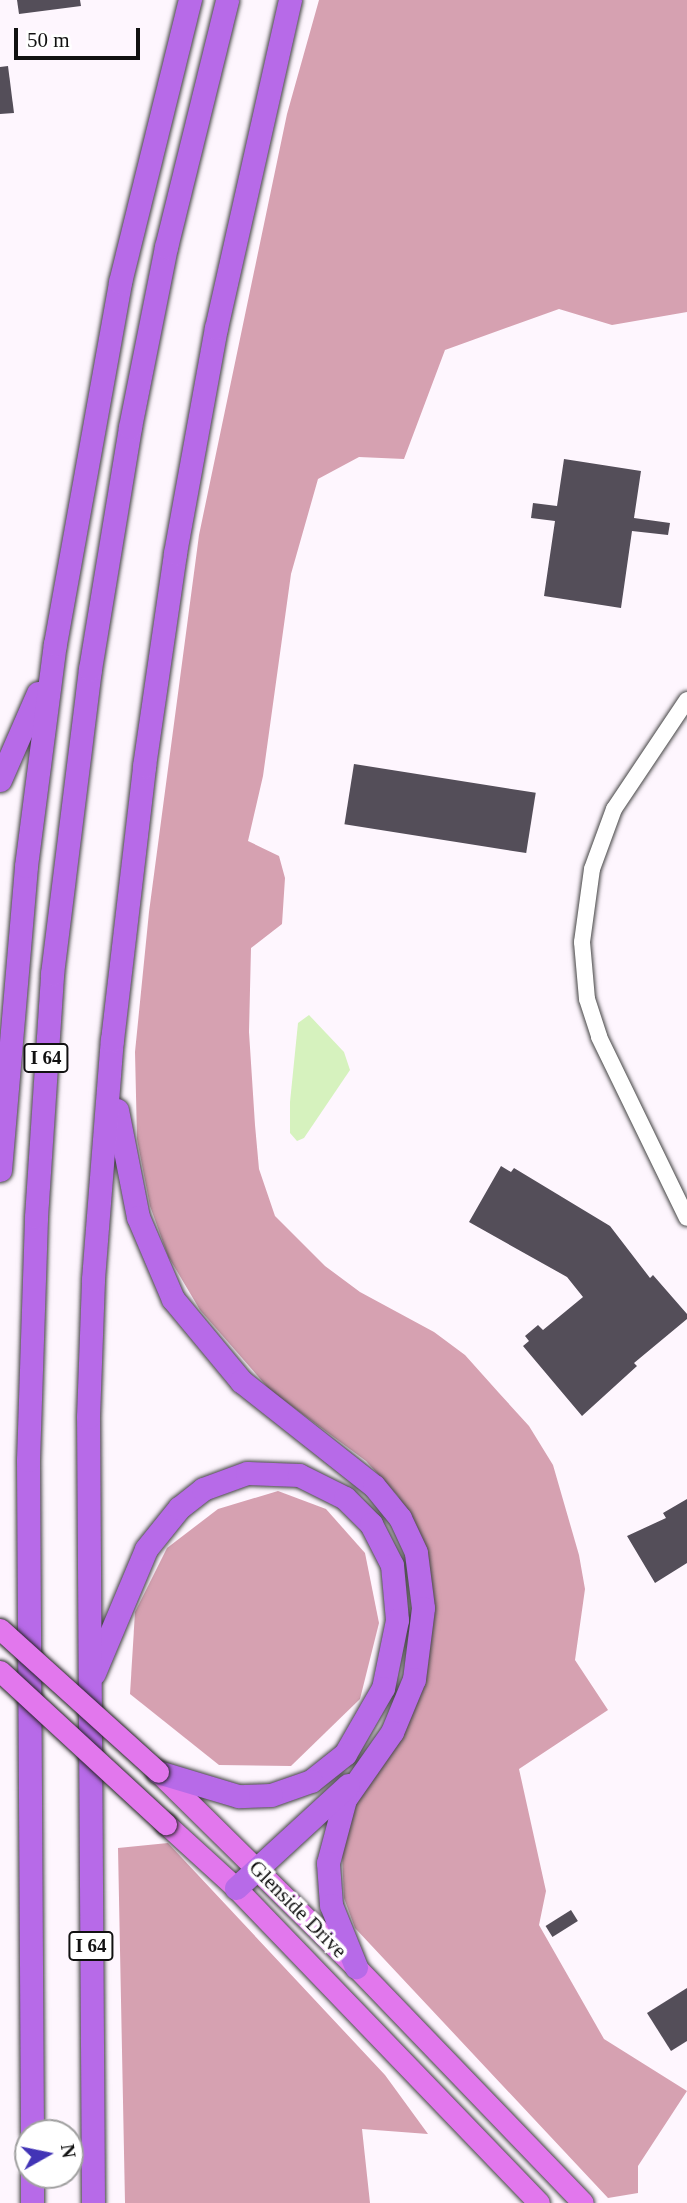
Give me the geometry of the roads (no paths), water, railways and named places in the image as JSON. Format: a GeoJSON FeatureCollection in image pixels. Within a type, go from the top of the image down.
{"type":"FeatureCollection","features":[{"type":"Feature","properties":{"kind":"highway"},"geometry":{"type":"LineString","coordinates":[[0,1170],[26,866],[55,644],[120,282],[190,0]]}},
{"type":"Feature","properties":{"kind":"highway","name":"I 64"},"geometry":{"type":"LineString","coordinates":[[32,2119],[28,1460],[36,1217],[52,974],[90,669],[130,427],[166,247],[227,0]]}},
{"type":"Feature","properties":{"kind":"highway","name":"I 64"},"geometry":{"type":"LineString","coordinates":[[93,2203],[89,1689],[90,1335],[112,1040],[142,779],[176,553],[216,328],[290,0]]}},
{"type":"Feature","properties":{"kind":"highway"},"geometry":{"type":"LineString","coordinates":[[0,780],[32,711],[55,644]]}},
{"type":"Feature","properties":{"kind":"highway"},"geometry":{"type":"LineString","coordinates":[[112,1040],[118,1127],[130,1188],[146,1242],[173,1299],[241,1381],[374,1486],[400,1518],[416,1553],[423,1608],[414,1679],[392,1732],[361,1773],[342,1808],[328,1863],[331,1905],[356,1967]]}},
{"type":"Feature","properties":{"kind":"highway"},"geometry":{"type":"LineString","coordinates":[[89,1689],[115,1615],[146,1549],[179,1508],[203,1489],[247,1473],[299,1475],[345,1498],[371,1524],[392,1565],[397,1620],[383,1688],[345,1754],[311,1782],[271,1795],[237,1796],[158,1772]]}},
{"type":"Feature","properties":{"kind":"highway"},"geometry":{"type":"LineString","coordinates":[[236,1888],[361,1773]]}},
{"type":"Feature","properties":{"kind":"main road","name":"Glenside Drive"},"geometry":{"type":"LineString","coordinates":[[0,1629],[158,1772],[258,1868],[583,2203]]}},
{"type":"Feature","properties":{"kind":"main road","name":"Glenside Drive"},"geometry":{"type":"LineString","coordinates":[[0,1671],[236,1888],[539,2203]]}},
{"type":"Feature","properties":{"kind":"street"},"geometry":{"type":"LineString","coordinates":[[687,700],[614,808],[592,869],[582,942],[587,999],[599,1037],[687,1218]]}}]}
